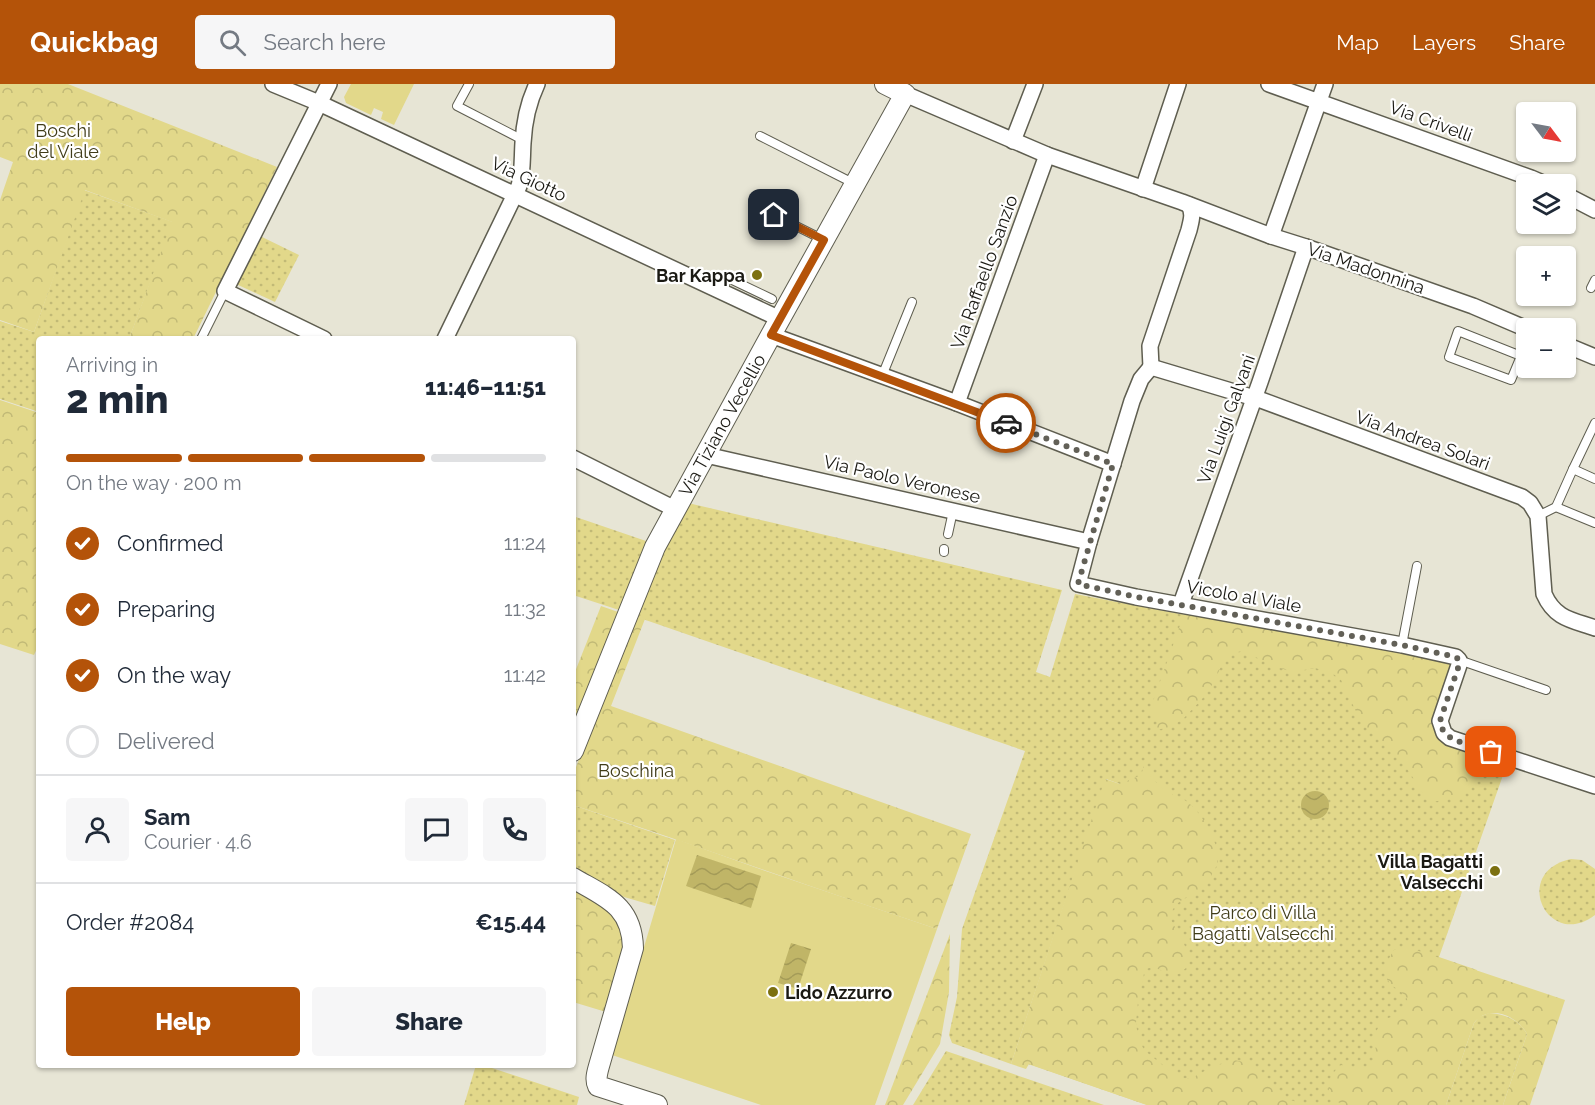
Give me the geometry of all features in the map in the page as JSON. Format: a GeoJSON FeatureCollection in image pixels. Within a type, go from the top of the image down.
{"type":"FeatureCollection","features":[{"type":"Feature","properties":{"kind":"street","name":"Via Giotto"},"geometry":{"type":"LineString","coordinates":[[273,84],[319,103],[722,291],[775,327],[882,376],[1113,464]]}},
{"type":"Feature","properties":{"kind":"street"},"geometry":{"type":"LineString","coordinates":[[318,336],[225,291],[328,84]]}},
{"type":"Feature","properties":{"kind":"street"},"geometry":{"type":"LineString","coordinates":[[446,336],[515,194],[521,177],[527,111],[537,84]]}},
{"type":"Feature","properties":{"kind":"street"},"geometry":{"type":"LineString","coordinates":[[1013,141],[1035,84]]}},
{"type":"Feature","properties":{"kind":"street"},"geometry":{"type":"LineString","coordinates":[[1143,189],[1178,84]]}},
{"type":"Feature","properties":{"kind":"street","name":"Via Crivelli"},"geometry":{"type":"LineString","coordinates":[[1269,84],[1520,174]]}},
{"type":"Feature","properties":{"kind":"street"},"geometry":{"type":"LineString","coordinates":[[1271,236],[1325,84]]}},
{"type":"Feature","properties":{"kind":"street","name":"Via Madonnina"},"geometry":{"type":"LineString","coordinates":[[894,87],[1013,141],[1143,189],[1195,211],[1306,247],[1473,306],[1516,324]]}},
{"type":"Feature","properties":{"kind":"street","name":"Via Tiziano Vecellio"},"geometry":{"type":"LineString","coordinates":[[576,743],[655,547],[855,184],[894,87]]}},
{"type":"Feature","properties":{"kind":"street","name":"Via Raffaello Sanzio"},"geometry":{"type":"LineString","coordinates":[[957,404],[1047,154]]}},
{"type":"Feature","properties":{"kind":"street"},"geometry":{"type":"LineString","coordinates":[[1576,200],[1595,210]]}},
{"type":"Feature","properties":{"kind":"street"},"geometry":{"type":"LineString","coordinates":[[1089,542],[1138,386],[1145,372],[1151,368],[1150,346],[1195,211]]}},
{"type":"Feature","properties":{"kind":"street","name":"Via Luigi Galvani"},"geometry":{"type":"LineString","coordinates":[[1181,604],[1306,247]]}},
{"type":"Feature","properties":{"kind":"street"},"geometry":{"type":"LineString","coordinates":[[1576,349],[1595,357]]}},
{"type":"Feature","properties":{"kind":"street","name":"Via Andrea Solari"},"geometry":{"type":"LineString","coordinates":[[1151,368],[1261,400],[1522,497],[1530,502],[1538,516]]}},
{"type":"Feature","properties":{"kind":"street","name":"Via Paolo Veronese"},"geometry":{"type":"LineString","coordinates":[[706,455],[1089,542]]}},
{"type":"Feature","properties":{"kind":"street"},"geometry":{"type":"LineString","coordinates":[[576,460],[675,509]]}},
{"type":"Feature","properties":{"kind":"street"},"geometry":{"type":"LineString","coordinates":[[1538,516],[1544,594],[1548,604],[1561,616],[1595,628]]}},
{"type":"Feature","properties":{"kind":"street","name":"Vicolo al Viale"},"geometry":{"type":"LineString","coordinates":[[1089,542],[1078,584],[1137,597],[1402,645],[1451,655],[1459,660]]}},
{"type":"Feature","properties":{"kind":"street"},"geometry":{"type":"LineString","coordinates":[[1459,660],[1440,721],[1444,733],[1450,738],[1595,786]]}},
{"type":"Feature","properties":{"kind":"street"},"geometry":{"type":"LineString","coordinates":[[576,880],[618,906],[625,915],[633,936],[633,948],[596,1082],[598,1086],[657,1105]]}},
{"type":"Feature","properties":{"kind":"lane"},"geometry":{"type":"LineString","coordinates":[[469,84],[457,106],[523,140]]}},
{"type":"Feature","properties":{"kind":"lane"},"geometry":{"type":"LineString","coordinates":[[760,136],[855,184]]}},
{"type":"Feature","properties":{"kind":"lane"},"geometry":{"type":"LineString","coordinates":[[774,215],[824,240]]}},
{"type":"Feature","properties":{"kind":"lane"},"geometry":{"type":"LineString","coordinates":[[722,291],[728,278],[772,299]]}},
{"type":"Feature","properties":{"kind":"lane"},"geometry":{"type":"LineString","coordinates":[[1591,288],[1595,280]]}},
{"type":"Feature","properties":{"kind":"lane"},"geometry":{"type":"LineString","coordinates":[[202,336],[225,291]]}},
{"type":"Feature","properties":{"kind":"lane"},"geometry":{"type":"LineString","coordinates":[[882,376],[912,302]]}},
{"type":"Feature","properties":{"kind":"lane"},"geometry":{"type":"LineString","coordinates":[[1458,331],[1521,356],[1511,381],[1449,357],[1458,331]]}},
{"type":"Feature","properties":{"kind":"lane"},"geometry":{"type":"LineString","coordinates":[[1538,516],[1556,507],[1595,423]]}},
{"type":"Feature","properties":{"kind":"lane"},"geometry":{"type":"LineString","coordinates":[[1573,469],[1595,479]]}},
{"type":"Feature","properties":{"kind":"lane"},"geometry":{"type":"LineString","coordinates":[[1556,507],[1595,523]]}},
{"type":"Feature","properties":{"kind":"lane"},"geometry":{"type":"LineString","coordinates":[[948,534],[953,511]]}},
{"type":"Feature","properties":{"kind":"lane"},"geometry":{"type":"LineString","coordinates":[[1402,645],[1417,567]]}},
{"type":"Feature","properties":{"kind":"lane","name":"Vicolo al Viale"},"geometry":{"type":"LineString","coordinates":[[1459,660],[1546,690]]}},
{"type":"Feature","properties":{"kind":"green space","name":"Boschi del Viale"},"geometry":{"type":"Polygon","coordinates":[[[0,84],[68,84],[277,167],[194,336],[130,336],[172,222],[85,190],[34,332],[0,320],[0,200],[13,162],[0,157],[0,84]]]}},
{"type":"Feature","properties":{"kind":"green space"},"geometry":{"type":"Polygon","coordinates":[[[351,84],[414,84],[394,125],[381,119],[383,112],[374,108],[371,115],[346,103],[344,97],[351,84]]]}},
{"type":"Feature","properties":{"kind":"green space"},"geometry":{"type":"Polygon","coordinates":[[[84,190],[173,222],[130,336],[36,336],[36,411],[0,399],[0,321],[34,332],[84,190]]]}},
{"type":"Feature","properties":{"kind":"green space"},"geometry":{"type":"Polygon","coordinates":[[[260,236],[299,255],[275,302],[236,284],[260,236]]]}},
{"type":"Feature","properties":{"kind":"green space"},"geometry":{"type":"Polygon","coordinates":[[[0,400],[36,412],[36,651],[34,655],[0,644],[0,400]]]}},
{"type":"Feature","properties":{"kind":"green space","name":"Parco di Villa Bagatti Valsecchi"},"geometry":{"type":"Polygon","coordinates":[[[688,503],[1062,590],[1036,672],[1050,677],[1075,594],[1451,659],[1436,726],[1508,761],[1439,957],[1477,970],[1431,1105],[1147,1105],[1028,1064],[1120,784],[1106,779],[1011,1064],[952,1043],[949,1035],[957,997],[962,929],[1025,751],[634,616],[662,547],[688,503]]]}},
{"type":"Feature","properties":{"kind":"green space"},"geometry":{"type":"Polygon","coordinates":[[[576,517],[646,541],[619,610],[576,596],[576,517]]]}},
{"type":"Feature","properties":{"kind":"green space"},"geometry":{"type":"Polygon","coordinates":[[[601,606],[618,612],[576,717],[576,669],[601,606]]]}},
{"type":"Feature","properties":{"kind":"green space"},"geometry":{"type":"Polygon","coordinates":[[[1184,614],[1451,659],[1454,665],[1436,726],[1486,753],[1474,785],[1463,795],[1429,802],[1400,758],[1362,724],[1341,680],[1332,673],[1315,668],[1293,672],[1242,651],[1230,654],[1202,699],[1184,718],[1171,727],[1156,730],[1158,723],[1151,707],[1184,614]]]}},
{"type":"Feature","properties":{"kind":"green space","name":"Boschina"},"geometry":{"type":"Polygon","coordinates":[[[634,616],[645,619],[611,706],[971,834],[937,929],[576,806],[576,767],[634,616]]]}},
{"type":"Feature","properties":{"kind":"green space"},"geometry":{"type":"Polygon","coordinates":[[[1144,766],[1160,786],[1186,801],[1198,812],[1213,837],[1218,861],[1206,883],[1177,904],[1172,914],[1171,920],[1188,953],[1188,966],[1179,974],[1167,973],[1154,967],[1145,969],[1138,1001],[1136,1023],[1138,1037],[1144,1050],[1176,1076],[1190,1079],[1212,1067],[1234,1060],[1248,1063],[1265,1076],[1281,1098],[1294,1101],[1299,1105],[1147,1105],[1029,1064],[1026,1069],[1011,1064],[1105,779],[1120,784],[1141,775],[1144,766]]]}},
{"type":"Feature","properties":{"kind":"green space"},"geometry":{"type":"Polygon","coordinates":[[[576,806],[675,840],[655,906],[624,897],[576,869],[576,806]]]}},
{"type":"Feature","properties":{"kind":"green space","name":"Lido Azzurro"},"geometry":{"type":"Polygon","coordinates":[[[676,839],[937,929],[875,1105],[761,1105],[612,1055],[676,839]]]}},
{"type":"Feature","properties":{"kind":"green space"},"geometry":{"type":"Polygon","coordinates":[[[1571,859],[1582,860],[1595,869],[1595,915],[1578,923],[1563,923],[1551,917],[1542,905],[1539,892],[1542,878],[1553,867],[1571,859]]]}},
{"type":"Feature","properties":{"kind":"green space"},"geometry":{"type":"Polygon","coordinates":[[[576,886],[607,905],[626,936],[606,1012],[576,1003],[576,886]]]}},
{"type":"Feature","properties":{"kind":"green space"},"geometry":{"type":"Polygon","coordinates":[[[950,934],[949,992],[940,1044],[903,1105],[885,1105],[950,934]]]}},
{"type":"Feature","properties":{"kind":"green space"},"geometry":{"type":"Polygon","coordinates":[[[1405,947],[1565,1000],[1530,1105],[1503,1105],[1527,1034],[1510,1017],[1494,1013],[1480,1017],[1474,1023],[1446,1105],[1341,1105],[1331,1099],[1329,1085],[1334,1073],[1341,1065],[1357,1069],[1369,1067],[1376,1048],[1374,1036],[1379,1021],[1400,1014],[1408,1002],[1404,994],[1389,982],[1385,970],[1394,950],[1405,947]]]}},
{"type":"Feature","properties":{"kind":"green space"},"geometry":{"type":"Polygon","coordinates":[[[1489,1013],[1511,1018],[1527,1034],[1503,1105],[1446,1105],[1474,1023],[1479,1017],[1489,1013]]]}},
{"type":"Feature","properties":{"kind":"green space"},"geometry":{"type":"Polygon","coordinates":[[[946,1051],[1104,1105],[913,1105],[946,1051]]]}},
{"type":"Feature","properties":{"kind":"green space"},"geometry":{"type":"Polygon","coordinates":[[[475,1068],[492,1068],[579,1097],[577,1105],[464,1105],[475,1068]]]}},
{"type":"Feature","properties":{"kind":"water"},"geometry":{"type":"Polygon","coordinates":[[[1315,791],[1325,795],[1329,805],[1325,815],[1315,819],[1305,815],[1301,805],[1305,795],[1315,791]]]}},
{"type":"Feature","properties":{"kind":"water"},"geometry":{"type":"Polygon","coordinates":[[[697,855],[761,876],[751,908],[686,886],[697,855]]]}},
{"type":"Feature","properties":{"kind":"water"},"geometry":{"type":"Polygon","coordinates":[[[791,943],[811,949],[798,989],[778,983],[791,943]]]}},
{"type":"Feature","properties":{"kind":"way so far"},"geometry":{"type":"LineString","coordinates":[[1006,423],[1113,464],[1078,584],[1456,657],[1459,665],[1440,721],[1441,727],[1450,738],[1491,752]]}},
{"type":"Feature","properties":{"kind":"place","name":"Bar Kappa"},"geometry":{"type":"Point","coordinates":[757,275]}},
{"type":"Feature","properties":{"kind":"place","name":"Villa Bagatti Valsecchi"},"geometry":{"type":"Point","coordinates":[1495,871]}},
{"type":"Feature","properties":{"kind":"place","name":"Lido Azzurro"},"geometry":{"type":"Point","coordinates":[773,992]}},
{"type":"Feature","properties":{"kind":"route"},"geometry":{"type":"LineString","coordinates":[[774,215],[824,240],[771,335],[1006,423]]}}]}
